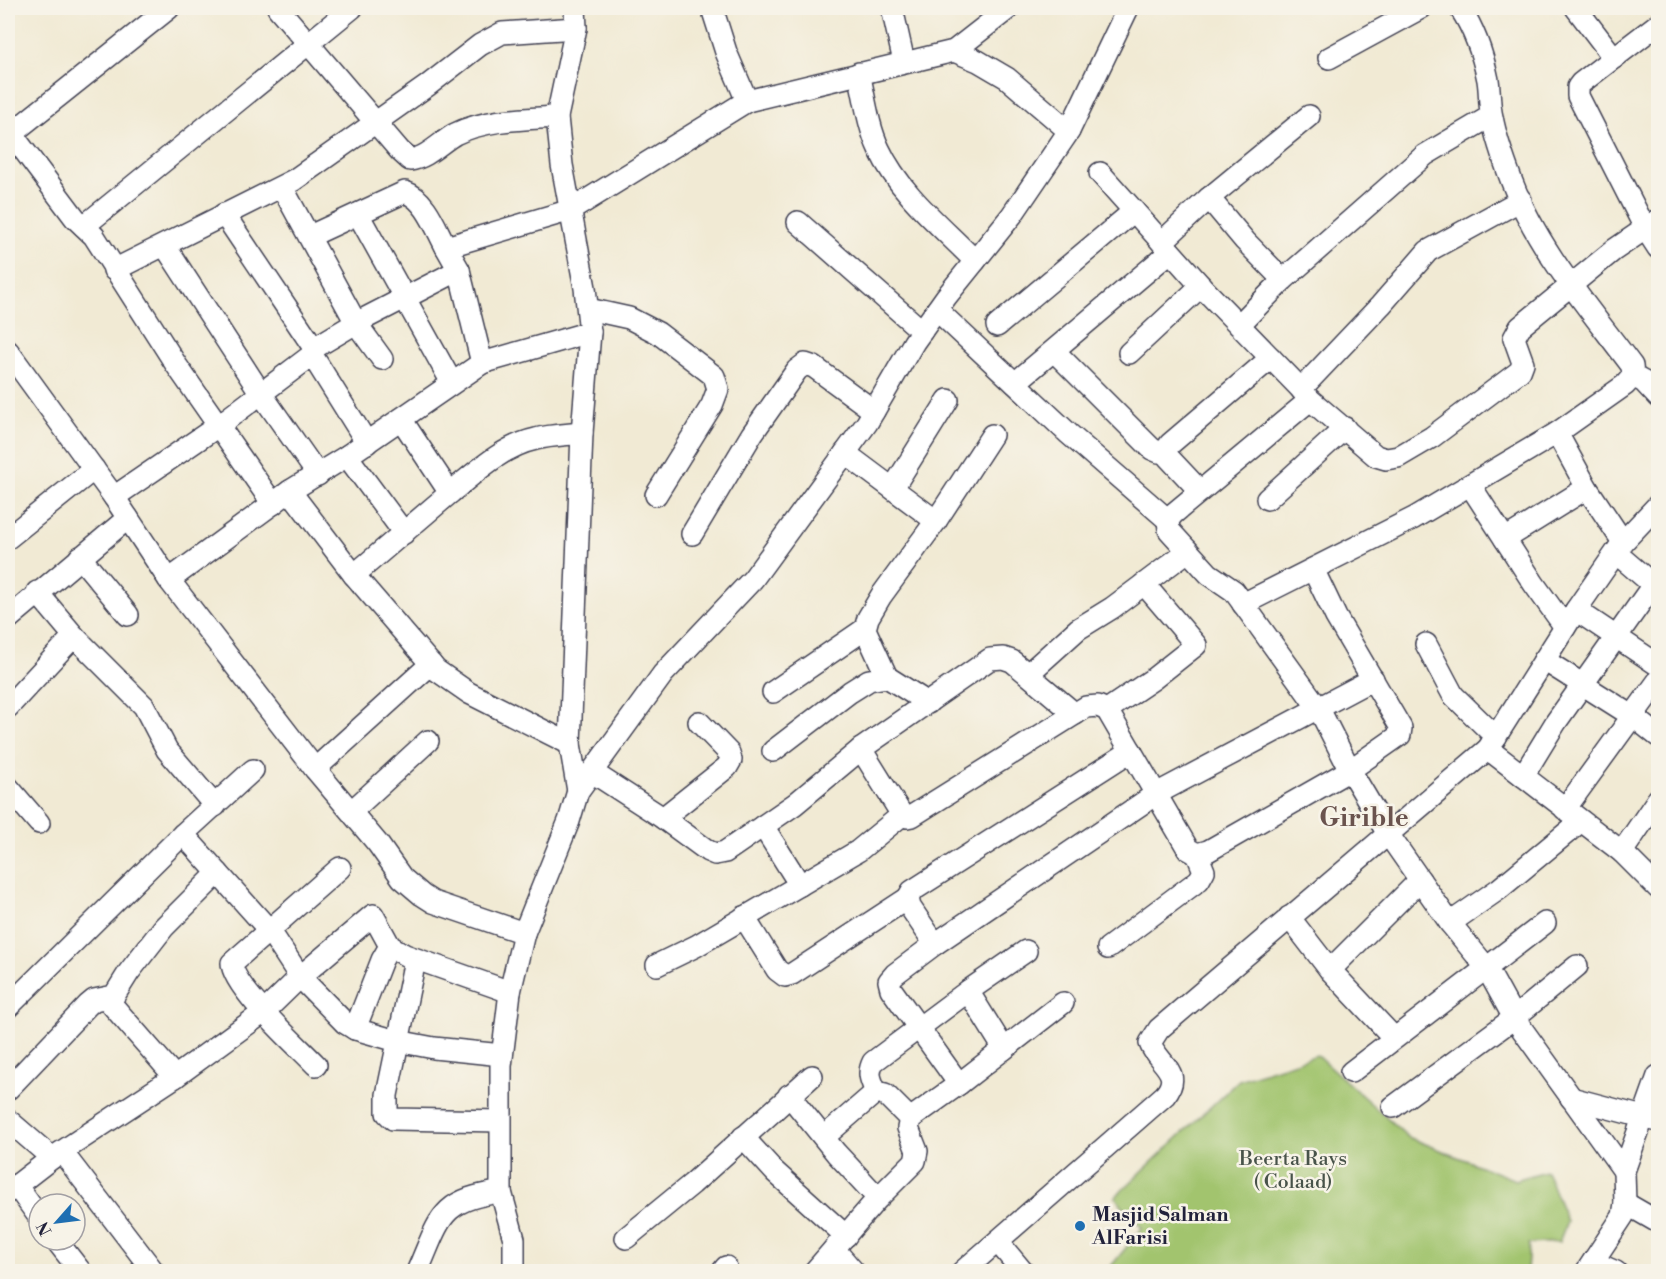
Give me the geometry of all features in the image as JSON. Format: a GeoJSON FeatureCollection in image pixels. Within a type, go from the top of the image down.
{"type":"FeatureCollection","features":[{"type":"Feature","properties":{"kind":"street"},"geometry":{"type":"LineString","coordinates":[[169,8],[9,132],[75,218],[94,236],[114,270],[218,426],[273,504]]}},
{"type":"Feature","properties":{"kind":"street"},"geometry":{"type":"LineString","coordinates":[[279,8],[410,160],[456,134],[488,123],[557,117]]}},
{"type":"Feature","properties":{"kind":"street"},"geometry":{"type":"LineString","coordinates":[[84,226],[352,8]]}},
{"type":"Feature","properties":{"kind":"street"},"geometry":{"type":"LineString","coordinates":[[712,8],[726,52],[747,101]]}},
{"type":"Feature","properties":{"kind":"street"},"geometry":{"type":"LineString","coordinates":[[892,8],[904,62]]}},
{"type":"Feature","properties":{"kind":"street"},"geometry":{"type":"LineString","coordinates":[[446,247],[571,210],[747,101],[954,51],[1008,8]]}},
{"type":"Feature","properties":{"kind":"street"},"geometry":{"type":"LineString","coordinates":[[514,1272],[514,1239],[501,1192],[502,1055],[510,992],[524,933],[578,791],[663,674],[753,579],[845,453],[874,411],[922,331],[1012,215],[1069,131],[1128,8]]}},
{"type":"Feature","properties":{"kind":"street"},"geometry":{"type":"LineString","coordinates":[[1329,58],[1421,8]]}},
{"type":"Feature","properties":{"kind":"street"},"geometry":{"type":"LineString","coordinates":[[1243,604],[1414,518],[1557,433],[1625,385],[1633,376],[1632,366],[1572,285],[1532,224],[1500,150],[1491,116],[1488,80],[1478,44],[1460,8]]}},
{"type":"Feature","properties":{"kind":"street"},"geometry":{"type":"LineString","coordinates":[[1576,8],[1614,58]]}},
{"type":"Feature","properties":{"kind":"street"},"geometry":{"type":"LineString","coordinates":[[1654,8],[1659,14]]}},
{"type":"Feature","properties":{"kind":"street"},"geometry":{"type":"LineString","coordinates":[[114,270],[282,187],[480,45],[502,33],[575,18],[557,117],[562,165],[579,248],[590,332],[582,433],[570,744],[578,791]]}},
{"type":"Feature","properties":{"kind":"street"},"geometry":{"type":"LineString","coordinates":[[1659,24],[1578,87],[1578,96],[1652,224],[1659,248]]}},
{"type":"Feature","properties":{"kind":"street"},"geometry":{"type":"LineString","coordinates":[[954,51],[978,61],[1007,78],[1069,131]]}},
{"type":"Feature","properties":{"kind":"street"},"geometry":{"type":"LineString","coordinates":[[859,73],[879,149],[900,185],[975,261]]}},
{"type":"Feature","properties":{"kind":"street"},"geometry":{"type":"LineString","coordinates":[[1015,383],[1054,351],[1166,247],[1209,198],[1309,116]]}},
{"type":"Feature","properties":{"kind":"street"},"geometry":{"type":"LineString","coordinates":[[1239,325],[1284,280],[1425,155],[1491,116]]}},
{"type":"Feature","properties":{"kind":"street"},"geometry":{"type":"LineString","coordinates":[[1100,173],[1201,286],[1304,393],[1376,456],[1386,459],[1398,457],[1432,437],[1520,371],[1523,363],[1514,338],[1520,327],[1614,250],[1652,224]]}},
{"type":"Feature","properties":{"kind":"street"},"geometry":{"type":"LineString","coordinates":[[282,187],[356,323],[382,359]]}},
{"type":"Feature","properties":{"kind":"street"},"geometry":{"type":"LineString","coordinates":[[309,236],[405,192],[412,194],[420,202],[459,270],[482,363]]}},
{"type":"Feature","properties":{"kind":"street"},"geometry":{"type":"LineString","coordinates":[[1209,198],[1245,241],[1284,280]]}},
{"type":"Feature","properties":{"kind":"street"},"geometry":{"type":"LineString","coordinates":[[1168,520],[1304,405],[1304,393],[1428,251],[1521,200]]}},
{"type":"Feature","properties":{"kind":"street"},"geometry":{"type":"LineString","coordinates":[[998,326],[1134,211]]}},
{"type":"Feature","properties":{"kind":"street"},"geometry":{"type":"LineString","coordinates":[[224,214],[313,351],[367,443]]}},
{"type":"Feature","properties":{"kind":"street"},"geometry":{"type":"LineString","coordinates":[[358,214],[452,383]]}},
{"type":"Feature","properties":{"kind":"street"},"geometry":{"type":"LineString","coordinates":[[798,222],[922,331]]}},
{"type":"Feature","properties":{"kind":"street"},"geometry":{"type":"LineString","coordinates":[[165,246],[260,393],[318,475]]}},
{"type":"Feature","properties":{"kind":"street"},"geometry":{"type":"LineString","coordinates":[[114,497],[218,426],[313,351],[356,323],[459,270]]}},
{"type":"Feature","properties":{"kind":"street"},"geometry":{"type":"LineString","coordinates":[[1129,353],[1201,286]]}},
{"type":"Feature","properties":{"kind":"street"},"geometry":{"type":"LineString","coordinates":[[588,309],[629,318],[658,333],[714,376],[718,389],[712,405],[656,495]]}},
{"type":"Feature","properties":{"kind":"street"},"geometry":{"type":"LineString","coordinates":[[937,310],[1069,434],[1168,520],[1169,530],[1209,574],[1234,591],[1319,709],[1350,770],[1388,834],[1450,923],[1486,967],[1514,1018],[1624,1171]]}},
{"type":"Feature","properties":{"kind":"street"},"geometry":{"type":"LineString","coordinates":[[170,580],[290,491],[367,443],[482,363],[590,332]]}},
{"type":"Feature","properties":{"kind":"street"},"geometry":{"type":"LineString","coordinates":[[8,351],[114,497],[170,580],[315,769],[378,844],[402,878],[433,902],[524,933]]}},
{"type":"Feature","properties":{"kind":"street"},"geometry":{"type":"LineString","coordinates":[[1054,351],[1152,449],[1159,452],[1166,450],[1170,444],[1271,358]]}},
{"type":"Feature","properties":{"kind":"street"},"geometry":{"type":"LineString","coordinates":[[692,534],[752,434],[797,370],[805,364],[814,367],[874,411]]}},
{"type":"Feature","properties":{"kind":"street"},"geometry":{"type":"LineString","coordinates":[[1633,376],[1644,382],[1659,397]]}},
{"type":"Feature","properties":{"kind":"street"},"geometry":{"type":"LineString","coordinates":[[893,488],[948,400]]}},
{"type":"Feature","properties":{"kind":"street"},"geometry":{"type":"LineString","coordinates":[[401,419],[450,493]]}},
{"type":"Feature","properties":{"kind":"street"},"geometry":{"type":"LineString","coordinates":[[1267,499],[1345,428]]}},
{"type":"Feature","properties":{"kind":"street"},"geometry":{"type":"LineString","coordinates":[[354,575],[491,460],[514,447],[535,439],[582,433]]}},
{"type":"Feature","properties":{"kind":"street"},"geometry":{"type":"LineString","coordinates":[[1523,776],[1556,722],[1616,637],[1656,587],[1620,547],[1557,433]]}},
{"type":"Feature","properties":{"kind":"street"},"geometry":{"type":"LineString","coordinates":[[928,703],[887,677],[866,629],[868,618],[881,596],[936,521],[992,435]]}},
{"type":"Feature","properties":{"kind":"street"},"geometry":{"type":"LineString","coordinates":[[1166,450],[1168,457],[1200,491]]}},
{"type":"Feature","properties":{"kind":"street"},"geometry":{"type":"LineString","coordinates":[[845,453],[936,521]]}},
{"type":"Feature","properties":{"kind":"street"},"geometry":{"type":"LineString","coordinates":[[347,456],[404,533]]}},
{"type":"Feature","properties":{"kind":"street"},"geometry":{"type":"LineString","coordinates":[[10,532],[94,470]]}},
{"type":"Feature","properties":{"kind":"street"},"geometry":{"type":"LineString","coordinates":[[1470,485],[1505,539],[1570,618],[1616,637],[1659,665]]}},
{"type":"Feature","properties":{"kind":"street"},"geometry":{"type":"LineString","coordinates":[[1505,539],[1587,488]]}},
{"type":"Feature","properties":{"kind":"street"},"geometry":{"type":"LineString","coordinates":[[290,491],[354,575],[431,664],[447,679],[469,693],[570,744]]}},
{"type":"Feature","properties":{"kind":"street"},"geometry":{"type":"LineString","coordinates":[[962,1272],[1172,1087],[1170,1072],[1150,1046],[1152,1037],[1159,1029],[1492,743],[1570,618],[1620,547],[1659,505]]}},
{"type":"Feature","properties":{"kind":"street"},"geometry":{"type":"LineString","coordinates":[[8,619],[37,592],[128,518]]}},
{"type":"Feature","properties":{"kind":"street"},"geometry":{"type":"LineString","coordinates":[[1028,674],[1078,629],[1112,608],[1188,551]]}},
{"type":"Feature","properties":{"kind":"street"},"geometry":{"type":"LineString","coordinates":[[80,557],[128,615]]}},
{"type":"Feature","properties":{"kind":"street"},"geometry":{"type":"LineString","coordinates":[[1197,854],[1208,851],[1350,770],[1400,735],[1401,728],[1336,618],[1312,568]]}},
{"type":"Feature","properties":{"kind":"street"},"geometry":{"type":"LineString","coordinates":[[1107,710],[1153,679],[1196,645],[1144,584]]}},
{"type":"Feature","properties":{"kind":"street"},"geometry":{"type":"LineString","coordinates":[[37,592],[74,636],[144,706],[167,750],[215,806]]}},
{"type":"Feature","properties":{"kind":"street"},"geometry":{"type":"LineString","coordinates":[[773,692],[866,629]]}},
{"type":"Feature","properties":{"kind":"street"},"geometry":{"type":"LineString","coordinates":[[8,707],[74,636]]}},
{"type":"Feature","properties":{"kind":"street"},"geometry":{"type":"LineString","coordinates":[[1426,644],[1453,695],[1492,743],[1523,776],[1622,852],[1659,888]]}},
{"type":"Feature","properties":{"kind":"street"},"geometry":{"type":"LineString","coordinates":[[592,772],[715,854],[725,852],[795,804],[861,749],[990,659],[1003,658],[1012,661],[1075,714]]}},
{"type":"Feature","properties":{"kind":"street"},"geometry":{"type":"LineString","coordinates":[[1544,660],[1634,717],[1659,736]]}},
{"type":"Feature","properties":{"kind":"street"},"geometry":{"type":"LineString","coordinates":[[315,769],[431,664]]}},
{"type":"Feature","properties":{"kind":"street"},"geometry":{"type":"LineString","coordinates":[[773,751],[850,692],[869,680],[887,677]]}},
{"type":"Feature","properties":{"kind":"street"},"geometry":{"type":"LineString","coordinates":[[959,1084],[891,989],[889,981],[895,974],[935,944],[1156,794],[1373,680]]}},
{"type":"Feature","properties":{"kind":"street"},"geometry":{"type":"LineString","coordinates":[[1450,923],[1499,889],[1573,814],[1659,681]]}},
{"type":"Feature","properties":{"kind":"street"},"geometry":{"type":"LineString","coordinates":[[861,749],[902,815],[907,817],[1086,707],[1098,706],[1107,710],[1188,849],[1197,854],[1204,871],[1199,880],[1108,948]]}},
{"type":"Feature","properties":{"kind":"street"},"geometry":{"type":"LineString","coordinates":[[663,818],[727,767],[731,760],[729,753],[699,722]]}},
{"type":"Feature","properties":{"kind":"street"},"geometry":{"type":"LineString","coordinates":[[352,811],[428,741]]}},
{"type":"Feature","properties":{"kind":"street"},"geometry":{"type":"LineString","coordinates":[[744,917],[777,970],[785,976],[792,974],[908,898],[912,891],[1131,751]]}},
{"type":"Feature","properties":{"kind":"street"},"geometry":{"type":"LineString","coordinates":[[8,1007],[183,834],[253,770]]}},
{"type":"Feature","properties":{"kind":"street"},"geometry":{"type":"LineString","coordinates":[[8,787],[39,823]]}},
{"type":"Feature","properties":{"kind":"street"},"geometry":{"type":"LineString","coordinates":[[1622,852],[1659,799]]}},
{"type":"Feature","properties":{"kind":"street"},"geometry":{"type":"LineString","coordinates":[[657,965],[696,946],[858,851],[902,815]]}},
{"type":"Feature","properties":{"kind":"street"},"geometry":{"type":"LineString","coordinates":[[763,826],[800,885]]}},
{"type":"Feature","properties":{"kind":"street"},"geometry":{"type":"LineString","coordinates":[[183,834],[270,932],[300,978],[338,1017],[355,1029],[397,1041],[434,1048],[502,1055]]}},
{"type":"Feature","properties":{"kind":"street"},"geometry":{"type":"LineString","coordinates":[[316,1065],[264,1012],[237,978],[232,967],[234,961],[270,932],[340,868]]}},
{"type":"Feature","properties":{"kind":"street"},"geometry":{"type":"LineString","coordinates":[[8,1089],[88,1005],[94,1000],[114,996],[129,972],[164,927],[218,873]]}},
{"type":"Feature","properties":{"kind":"street"},"geometry":{"type":"LineString","coordinates":[[1330,970],[1420,880]]}},
{"type":"Feature","properties":{"kind":"street"},"geometry":{"type":"LineString","coordinates":[[908,898],[910,907],[935,944]]}},
{"type":"Feature","properties":{"kind":"street"},"geometry":{"type":"LineString","coordinates":[[27,1205],[12,1189],[57,1155],[174,1077],[264,1012],[373,915],[390,946],[415,960],[510,992]]}},
{"type":"Feature","properties":{"kind":"street"},"geometry":{"type":"LineString","coordinates":[[1289,917],[1330,970],[1394,1038]]}},
{"type":"Feature","properties":{"kind":"street"},"geometry":{"type":"LineString","coordinates":[[1351,1072],[1545,923]]}},
{"type":"Feature","properties":{"kind":"street"},"geometry":{"type":"LineString","coordinates":[[355,1029],[382,960],[390,946]]}},
{"type":"Feature","properties":{"kind":"street"},"geometry":{"type":"LineString","coordinates":[[876,1092],[869,1070],[873,1062],[918,1027],[1026,951]]}},
{"type":"Feature","properties":{"kind":"street"},"geometry":{"type":"LineString","coordinates":[[415,960],[387,1095],[387,1113],[393,1119],[500,1121]]}},
{"type":"Feature","properties":{"kind":"street"},"geometry":{"type":"LineString","coordinates":[[1392,1107],[1514,1018],[1577,966]]}},
{"type":"Feature","properties":{"kind":"street"},"geometry":{"type":"LineString","coordinates":[[968,991],[1004,1049]]}},
{"type":"Feature","properties":{"kind":"street"},"geometry":{"type":"LineString","coordinates":[[106,998],[174,1077]]}},
{"type":"Feature","properties":{"kind":"street"},"geometry":{"type":"LineString","coordinates":[[814,1272],[915,1161],[917,1151],[908,1128],[910,1119],[1063,1003]]}},
{"type":"Feature","properties":{"kind":"street"},"geometry":{"type":"LineString","coordinates":[[626,1238],[692,1184],[812,1076]]}},
{"type":"Feature","properties":{"kind":"street"},"geometry":{"type":"LineString","coordinates":[[1616,1272],[1590,1267],[1623,1216],[1624,1171],[1651,1119],[1659,1076]]}},
{"type":"Feature","properties":{"kind":"street"},"geometry":{"type":"LineString","coordinates":[[876,1092],[885,1094],[910,1119]]}},
{"type":"Feature","properties":{"kind":"street"},"geometry":{"type":"LineString","coordinates":[[824,1137],[876,1092]]}},
{"type":"Feature","properties":{"kind":"street"},"geometry":{"type":"LineString","coordinates":[[789,1095],[879,1198]]}},
{"type":"Feature","properties":{"kind":"street"},"geometry":{"type":"LineString","coordinates":[[1571,1098],[1651,1119]]}},
{"type":"Feature","properties":{"kind":"street"},"geometry":{"type":"LineString","coordinates":[[8,1120],[57,1155],[154,1272]]}},
{"type":"Feature","properties":{"kind":"street"},"geometry":{"type":"LineString","coordinates":[[743,1137],[840,1243],[854,1272]]}},
{"type":"Feature","properties":{"kind":"street"},"geometry":{"type":"LineString","coordinates":[[417,1272],[448,1209],[465,1198],[501,1192]]}},
{"type":"Feature","properties":{"kind":"street"},"geometry":{"type":"LineString","coordinates":[[1625,1203],[1659,1222]]}},
{"type":"Feature","properties":{"kind":"street"},"geometry":{"type":"LineString","coordinates":[[998,1242],[1023,1272]]}},
{"type":"Feature","properties":{"kind":"street"},"geometry":{"type":"LineString","coordinates":[[65,1252],[81,1272]]}},
{"type":"Feature","properties":{"kind":"green space","name":"Beerta Rays ( Colaad)"},"geometry":{"type":"Polygon","coordinates":[[[1317,1055],[1408,1137],[1515,1180],[1546,1171],[1567,1222],[1559,1242],[1529,1244],[1527,1270],[1531,1271],[1107,1271],[1142,1228],[1115,1197],[1239,1080],[1317,1055]]]}},
{"type":"Feature","properties":{"kind":"place","name":"Masjid Salman AlFarisi"},"geometry":{"type":"Point","coordinates":[1080,1226]}},
{"type":"Feature","properties":{"kind":"district","name":"Girible"},"geometry":{"type":"Point","coordinates":[1364,817]}}]}
